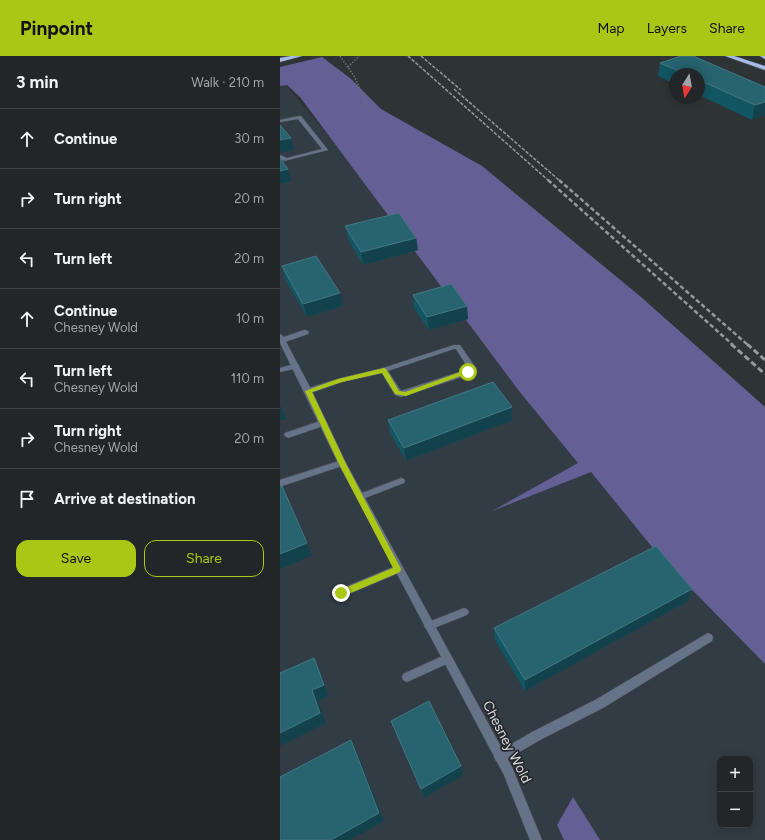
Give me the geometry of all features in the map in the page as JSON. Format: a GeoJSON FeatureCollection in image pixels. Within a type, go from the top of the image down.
{"type":"FeatureCollection","features":[{"type":"Feature","properties":{"kind":"highway"},"geometry":{"type":"LineString","coordinates":[[280,60],[299,56]]}},
{"type":"Feature","properties":{"kind":"highway"},"geometry":{"type":"LineString","coordinates":[[728,56],[765,68]]}},
{"type":"Feature","properties":{"kind":"street"},"geometry":{"type":"LineString","coordinates":[[280,121],[299,117],[325,150],[286,160],[280,156]]}},
{"type":"Feature","properties":{"kind":"street","name":"Chesney Wold"},"geometry":{"type":"LineString","coordinates":[[306,332],[281,338],[360,497],[508,771],[536,840]]}},
{"type":"Feature","properties":{"kind":"street"},"geometry":{"type":"LineString","coordinates":[[308,391],[340,380],[384,370],[457,347],[472,368],[468,372],[402,394],[398,393],[384,370]]}},
{"type":"Feature","properties":{"kind":"street"},"geometry":{"type":"LineString","coordinates":[[280,370],[295,366]]}},
{"type":"Feature","properties":{"kind":"street"},"geometry":{"type":"LineString","coordinates":[[288,435],[323,423]]}},
{"type":"Feature","properties":{"kind":"street"},"geometry":{"type":"LineString","coordinates":[[282,483],[342,462]]}},
{"type":"Feature","properties":{"kind":"street"},"geometry":{"type":"LineString","coordinates":[[360,497],[401,481]]}},
{"type":"Feature","properties":{"kind":"street"},"geometry":{"type":"LineString","coordinates":[[341,593],[398,569]]}},
{"type":"Feature","properties":{"kind":"street"},"geometry":{"type":"LineString","coordinates":[[429,626],[464,612]]}},
{"type":"Feature","properties":{"kind":"street"},"geometry":{"type":"LineString","coordinates":[[500,757],[536,736],[598,704],[708,638]]}},
{"type":"Feature","properties":{"kind":"street"},"geometry":{"type":"LineString","coordinates":[[407,677],[447,659]]}},
{"type":"Feature","properties":{"kind":"path"},"geometry":{"type":"LineString","coordinates":[[340,56],[354,76],[369,109]]}},
{"type":"Feature","properties":{"kind":"path"},"geometry":{"type":"LineString","coordinates":[[348,68],[359,56]]}},
{"type":"Feature","properties":{"kind":"shaded area"},"geometry":{"type":"Polygon","coordinates":[[[322,57],[350,78],[381,109],[482,166],[641,297],[765,407],[765,664],[661,558],[591,472],[492,511],[578,463],[519,391],[300,97],[287,85],[280,86],[280,67],[322,57]]]}},
{"type":"Feature","properties":{"kind":"shaded area"},"geometry":{"type":"Polygon","coordinates":[[[285,84],[402,223],[582,462],[765,652],[765,840],[280,840],[280,85],[285,84]]]}},
{"type":"Feature","properties":{"kind":"shaded area"},"geometry":{"type":"Polygon","coordinates":[[[573,797],[600,840],[564,840],[557,825],[573,797]]]}},
{"type":"Feature","properties":{"kind":"building"},"geometry":{"type":"Polygon","coordinates":[[[681,56],[693,56],[765,87],[765,102],[755,105],[705,83],[705,68],[672,68],[660,63],[681,56]]]}},
{"type":"Feature","properties":{"kind":"building"},"geometry":{"type":"Polygon","coordinates":[[[280,125],[291,138],[280,140],[280,125]]]}},
{"type":"Feature","properties":{"kind":"building"},"geometry":{"type":"Polygon","coordinates":[[[280,158],[288,169],[280,171],[280,158]]]}},
{"type":"Feature","properties":{"kind":"building"},"geometry":{"type":"Polygon","coordinates":[[[399,213],[416,238],[361,252],[345,226],[399,213]]]}},
{"type":"Feature","properties":{"kind":"building"},"geometry":{"type":"Polygon","coordinates":[[[316,256],[340,293],[303,304],[282,266],[316,256]]]}},
{"type":"Feature","properties":{"kind":"building"},"geometry":{"type":"Polygon","coordinates":[[[451,284],[467,306],[427,317],[413,295],[451,284]]]}},
{"type":"Feature","properties":{"kind":"building"},"geometry":{"type":"Polygon","coordinates":[[[493,382],[512,407],[404,448],[388,420],[493,382]]]}},
{"type":"Feature","properties":{"kind":"building"},"geometry":{"type":"Polygon","coordinates":[[[282,486],[307,543],[280,554],[280,487],[282,486]]]}},
{"type":"Feature","properties":{"kind":"building"},"geometry":{"type":"Polygon","coordinates":[[[656,546],[692,589],[525,680],[494,628],[656,546]]]}},
{"type":"Feature","properties":{"kind":"building"},"geometry":{"type":"Polygon","coordinates":[[[314,658],[324,685],[312,690],[320,713],[280,733],[280,673],[314,658]]]}},
{"type":"Feature","properties":{"kind":"building"},"geometry":{"type":"Polygon","coordinates":[[[429,701],[461,766],[421,789],[391,721],[429,701]]]}},
{"type":"Feature","properties":{"kind":"building"},"geometry":{"type":"Polygon","coordinates":[[[351,740],[379,813],[331,840],[280,840],[280,777],[351,740]]]}},
{"type":"Feature","properties":{"kind":"railway"},"geometry":{"type":"LineString","coordinates":[[408,56],[549,181]]}},
{"type":"Feature","properties":{"kind":"railway"},"geometry":{"type":"LineString","coordinates":[[421,56],[461,90]]}},
{"type":"Feature","properties":{"kind":"railway"},"geometry":{"type":"LineString","coordinates":[[454,89],[560,181]]}},
{"type":"Feature","properties":{"kind":"railway"},"geometry":{"type":"LineString","coordinates":[[548,180],[733,345]]}},
{"type":"Feature","properties":{"kind":"railway"},"geometry":{"type":"LineString","coordinates":[[559,180],[748,345]]}},
{"type":"Feature","properties":{"kind":"railway"},"geometry":{"type":"LineString","coordinates":[[731,344],[765,374]]}},
{"type":"Feature","properties":{"kind":"railway"},"geometry":{"type":"LineString","coordinates":[[747,344],[765,360]]}},
{"type":"Feature","properties":{"kind":"route"},"geometry":{"type":"LineString","coordinates":[[341,593],[398,569],[342,462],[308,391],[340,380],[384,370],[398,393],[406,394],[468,372]]}}]}
